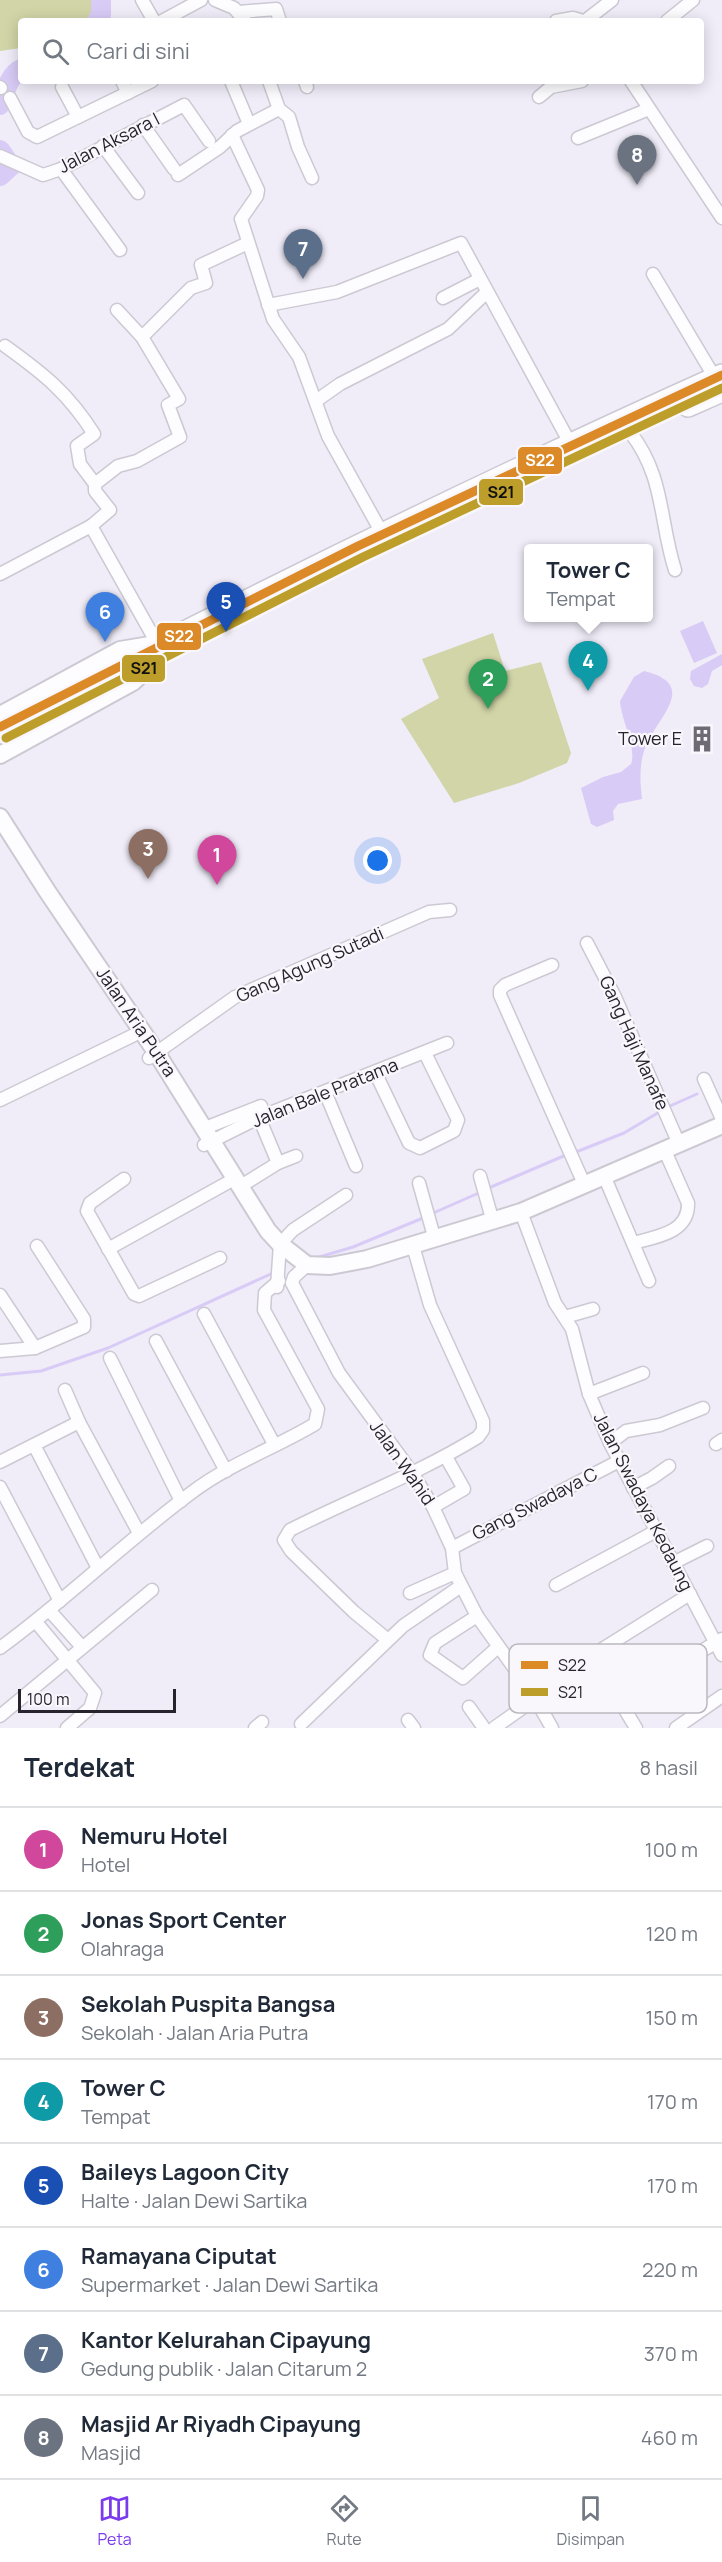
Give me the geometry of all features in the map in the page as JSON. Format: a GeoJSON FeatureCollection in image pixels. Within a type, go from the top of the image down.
{"type":"FeatureCollection","features":[{"type":"Feature","properties":{"kind":"highway"},"geometry":{"type":"LineString","coordinates":[[0,741],[159,648],[382,533],[543,463],[630,432],[720,382]]}},
{"type":"Feature","properties":{"kind":"highway"},"geometry":{"type":"LineString","coordinates":[[159,648],[543,463],[570,443],[720,382]]}},
{"type":"Feature","properties":{"kind":"highway"},"geometry":{"type":"LineString","coordinates":[[0,728],[135,662]]}},
{"type":"Feature","properties":{"kind":"main road"},"geometry":{"type":"LineString","coordinates":[[0,715],[120,650],[147,645],[159,648],[133,682],[0,755]]}},
{"type":"Feature","properties":{"kind":"main road","name":"Jalan Aria Putra"},"geometry":{"type":"LineString","coordinates":[[0,817],[25,865],[134,1035],[152,1055]]}},
{"type":"Feature","properties":{"kind":"main road","name":"Jalan Aria Putra"},"geometry":{"type":"LineString","coordinates":[[0,835],[25,865],[208,1138],[235,1183],[246,1215],[254,1224],[268,1231],[280,1244],[304,1262]]}},
{"type":"Feature","properties":{"kind":"main road"},"geometry":{"type":"LineString","coordinates":[[304,1262],[330,1266],[413,1246],[493,1222],[605,1178],[722,1125]]}},
{"type":"Feature","properties":{"kind":"street"},"geometry":{"type":"LineString","coordinates":[[142,0],[152,18]]}},
{"type":"Feature","properties":{"kind":"street"},"geometry":{"type":"LineString","coordinates":[[168,18],[201,0]]}},
{"type":"Feature","properties":{"kind":"street"},"geometry":{"type":"LineString","coordinates":[[215,0],[242,16],[276,9],[279,18]]}},
{"type":"Feature","properties":{"kind":"street"},"geometry":{"type":"LineString","coordinates":[[588,18],[612,0]]}},
{"type":"Feature","properties":{"kind":"street"},"geometry":{"type":"LineString","coordinates":[[671,18],[693,0]]}},
{"type":"Feature","properties":{"kind":"street"},"geometry":{"type":"LineString","coordinates":[[124,84],[128,93]]}},
{"type":"Feature","properties":{"kind":"street"},"geometry":{"type":"LineString","coordinates":[[10,98],[32,136],[37,137],[146,84]]}},
{"type":"Feature","properties":{"kind":"street"},"geometry":{"type":"LineString","coordinates":[[232,84],[247,119]]}},
{"type":"Feature","properties":{"kind":"street"},"geometry":{"type":"LineString","coordinates":[[270,84],[279,110],[289,117],[312,178]]}},
{"type":"Feature","properties":{"kind":"street"},"geometry":{"type":"LineString","coordinates":[[539,97],[551,87],[566,84]]}},
{"type":"Feature","properties":{"kind":"street"},"geometry":{"type":"LineString","coordinates":[[633,84],[722,218]]}},
{"type":"Feature","properties":{"kind":"street"},"geometry":{"type":"LineString","coordinates":[[62,87],[78,117]]}},
{"type":"Feature","properties":{"kind":"street","name":"Jalan Aksara I"},"geometry":{"type":"LineString","coordinates":[[1,157],[43,175],[61,169],[183,105],[209,141]]}},
{"type":"Feature","properties":{"kind":"street"},"geometry":{"type":"LineString","coordinates":[[578,138],[649,109]]}},
{"type":"Feature","properties":{"kind":"street"},"geometry":{"type":"LineString","coordinates":[[143,125],[176,172],[232,135],[279,110]]}},
{"type":"Feature","properties":{"kind":"street"},"geometry":{"type":"LineString","coordinates":[[232,135],[258,190],[257,196],[241,219],[273,319],[298,357],[328,436],[382,533]]}},
{"type":"Feature","properties":{"kind":"street"},"geometry":{"type":"LineString","coordinates":[[103,146],[138,193]]}},
{"type":"Feature","properties":{"kind":"street"},"geometry":{"type":"LineString","coordinates":[[61,169],[120,250]]}},
{"type":"Feature","properties":{"kind":"street"},"geometry":{"type":"LineString","coordinates":[[142,337],[191,288],[206,283],[201,265],[248,243]]}},
{"type":"Feature","properties":{"kind":"street"},"geometry":{"type":"LineString","coordinates":[[268,305],[337,292],[461,243],[570,443]]}},
{"type":"Feature","properties":{"kind":"street"},"geometry":{"type":"LineString","coordinates":[[652,274],[720,382]]}},
{"type":"Feature","properties":{"kind":"street"},"geometry":{"type":"LineString","coordinates":[[443,298],[480,279]]}},
{"type":"Feature","properties":{"kind":"street"},"geometry":{"type":"LineString","coordinates":[[316,401],[340,384],[448,329],[487,292]]}},
{"type":"Feature","properties":{"kind":"street"},"geometry":{"type":"LineString","coordinates":[[95,484],[118,466],[137,461],[180,437],[168,405],[179,399],[142,337],[117,310]]}},
{"type":"Feature","properties":{"kind":"street"},"geometry":{"type":"LineString","coordinates":[[0,574],[91,526],[110,510],[95,491],[95,484],[80,464],[77,446],[94,434],[77,407],[60,387],[4,346]]}},
{"type":"Feature","properties":{"kind":"street"},"geometry":{"type":"LineString","coordinates":[[630,432],[641,446],[656,477],[675,570]]}},
{"type":"Feature","properties":{"kind":"street"},"geometry":{"type":"LineString","coordinates":[[91,526],[159,648]]}},
{"type":"Feature","properties":{"kind":"street","name":"Gang Agung Sutadi"},"geometry":{"type":"LineString","coordinates":[[152,1055],[235,997],[429,912],[450,910]]}},
{"type":"Feature","properties":{"kind":"street","name":"Gang Haji Manafe"},"geometry":{"type":"LineString","coordinates":[[587,942],[615,997],[672,1147],[688,1203],[684,1223],[674,1230],[633,1243]]}},
{"type":"Feature","properties":{"kind":"street"},"geometry":{"type":"LineString","coordinates":[[552,964],[505,985],[500,990],[500,995],[585,1186]]}},
{"type":"Feature","properties":{"kind":"street"},"geometry":{"type":"LineString","coordinates":[[0,1100],[134,1035]]}},
{"type":"Feature","properties":{"kind":"street","name":"Jalan Bale Pratama"},"geometry":{"type":"LineString","coordinates":[[208,1138],[425,1053],[447,1042]]}},
{"type":"Feature","properties":{"kind":"street"},"geometry":{"type":"LineString","coordinates":[[375,1072],[409,1143],[420,1148],[454,1131],[458,1120],[425,1053]]}},
{"type":"Feature","properties":{"kind":"street"},"geometry":{"type":"LineString","coordinates":[[704,1079],[722,1119]]}},
{"type":"Feature","properties":{"kind":"street"},"geometry":{"type":"LineString","coordinates":[[326,1092],[356,1166]]}},
{"type":"Feature","properties":{"kind":"street"},"geometry":{"type":"LineString","coordinates":[[208,1138],[261,1106]]}},
{"type":"Feature","properties":{"kind":"street"},"geometry":{"type":"LineString","coordinates":[[263,1126],[278,1163]]}},
{"type":"Feature","properties":{"kind":"street"},"geometry":{"type":"LineString","coordinates":[[108,1249],[235,1183],[296,1156]]}},
{"type":"Feature","properties":{"kind":"street"},"geometry":{"type":"LineString","coordinates":[[480,1176],[493,1222]]}},
{"type":"Feature","properties":{"kind":"street"},"geometry":{"type":"LineString","coordinates":[[605,1178],[649,1281]]}},
{"type":"Feature","properties":{"kind":"street"},"geometry":{"type":"LineString","coordinates":[[124,1179],[90,1203],[87,1209],[137,1296],[220,1258]]}},
{"type":"Feature","properties":{"kind":"street"},"geometry":{"type":"LineString","coordinates":[[419,1183],[435,1240]]}},
{"type":"Feature","properties":{"kind":"street"},"geometry":{"type":"LineString","coordinates":[[0,1648],[36,1622],[139,1533],[181,1501],[226,1471],[315,1424],[318,1409],[264,1310],[264,1304],[279,1281],[280,1244],[293,1230],[346,1195]]}},
{"type":"Feature","properties":{"kind":"street","name":"Jalan Swadaya Kedaung"},"geometry":{"type":"LineString","coordinates":[[521,1212],[555,1303],[572,1329],[589,1394],[610,1443],[690,1594],[719,1641],[722,1655]]}},
{"type":"Feature","properties":{"kind":"street"},"geometry":{"type":"LineString","coordinates":[[0,1351],[35,1348],[80,1331],[85,1323],[38,1246]]}},
{"type":"Feature","properties":{"kind":"street"},"geometry":{"type":"LineString","coordinates":[[388,1640],[354,1612],[291,1551],[284,1540],[290,1530],[363,1493],[413,1474],[446,1456],[478,1437],[484,1426],[430,1305],[413,1246]]}},
{"type":"Feature","properties":{"kind":"street","name":"Jalan Wahid"},"geometry":{"type":"LineString","coordinates":[[304,1262],[292,1283],[313,1328],[339,1373],[413,1474],[433,1507],[452,1548],[455,1573],[461,1586],[477,1616],[509,1662]]}},
{"type":"Feature","properties":{"kind":"street"},"geometry":{"type":"LineString","coordinates":[[0,1295],[35,1348]]}},
{"type":"Feature","properties":{"kind":"street"},"geometry":{"type":"LineString","coordinates":[[565,1317],[593,1310]]}},
{"type":"Feature","properties":{"kind":"street"},"geometry":{"type":"LineString","coordinates":[[204,1314],[274,1444]]}},
{"type":"Feature","properties":{"kind":"street"},"geometry":{"type":"LineString","coordinates":[[156,1341],[226,1471]]}},
{"type":"Feature","properties":{"kind":"street"},"geometry":{"type":"LineString","coordinates":[[110,1358],[181,1501]]}},
{"type":"Feature","properties":{"kind":"street"},"geometry":{"type":"LineString","coordinates":[[589,1394],[643,1373]]}},
{"type":"Feature","properties":{"kind":"street"},"geometry":{"type":"LineString","coordinates":[[65,1390],[79,1422],[139,1533]]}},
{"type":"Feature","properties":{"kind":"street"},"geometry":{"type":"LineString","coordinates":[[610,1443],[626,1431],[660,1425],[703,1408]]}},
{"type":"Feature","properties":{"kind":"street"},"geometry":{"type":"LineString","coordinates":[[0,1462],[79,1422]]}},
{"type":"Feature","properties":{"kind":"street"},"geometry":{"type":"LineString","coordinates":[[34,1444],[98,1568]]}},
{"type":"Feature","properties":{"kind":"street"},"geometry":{"type":"LineString","coordinates":[[433,1507],[464,1489],[446,1456]]}},
{"type":"Feature","properties":{"kind":"street","name":"Gang Swadaya C"},"geometry":{"type":"LineString","coordinates":[[452,1548],[619,1461]]}},
{"type":"Feature","properties":{"kind":"street"},"geometry":{"type":"LineString","coordinates":[[633,1488],[669,1466]]}},
{"type":"Feature","properties":{"kind":"street"},"geometry":{"type":"LineString","coordinates":[[0,1487],[60,1601]]}},
{"type":"Feature","properties":{"kind":"street"},"geometry":{"type":"LineString","coordinates":[[556,1585],[656,1531]]}},
{"type":"Feature","properties":{"kind":"street"},"geometry":{"type":"LineString","coordinates":[[673,1563],[707,1546]]}},
{"type":"Feature","properties":{"kind":"street"},"geometry":{"type":"LineString","coordinates":[[410,1593],[455,1573]]}},
{"type":"Feature","properties":{"kind":"street"},"geometry":{"type":"LineString","coordinates":[[301,1724],[388,1640],[429,1606],[461,1586]]}},
{"type":"Feature","properties":{"kind":"street"},"geometry":{"type":"LineString","coordinates":[[0,1716],[152,1590]]}},
{"type":"Feature","properties":{"kind":"street"},"geometry":{"type":"LineString","coordinates":[[612,1644],[690,1594]]}},
{"type":"Feature","properties":{"kind":"street"},"geometry":{"type":"LineString","coordinates":[[48,1610],[82,1647]]}},
{"type":"Feature","properties":{"kind":"street"},"geometry":{"type":"LineString","coordinates":[[477,1616],[435,1643],[430,1655],[463,1678],[498,1647]]}},
{"type":"Feature","properties":{"kind":"street"},"geometry":{"type":"LineString","coordinates":[[36,1622],[90,1685],[95,1696],[90,1708],[67,1728]]}},
{"type":"Feature","properties":{"kind":"street"},"geometry":{"type":"LineString","coordinates":[[707,1706],[722,1696]]}},
{"type":"Feature","properties":{"kind":"street"},"geometry":{"type":"LineString","coordinates":[[469,1707],[484,1728]]}},
{"type":"Feature","properties":{"kind":"street"},"geometry":{"type":"LineString","coordinates":[[494,1728],[513,1713]]}},
{"type":"Feature","properties":{"kind":"street","name":"Jalan Wahid"},"geometry":{"type":"LineString","coordinates":[[544,1713],[552,1728]]}},
{"type":"Feature","properties":{"kind":"street"},"geometry":{"type":"LineString","coordinates":[[628,1713],[636,1728]]}},
{"type":"Feature","properties":{"kind":"street"},"geometry":{"type":"LineString","coordinates":[[676,1728],[698,1713]]}},
{"type":"Feature","properties":{"kind":"green space"},"geometry":{"type":"Polygon","coordinates":[[[0,0],[99,0],[96,18],[18,18],[18,48],[0,51],[0,0]]]}},
{"type":"Feature","properties":{"kind":"green space"},"geometry":{"type":"Polygon","coordinates":[[[493,633],[505,671],[541,662],[571,753],[567,763],[519,783],[454,803],[401,719],[439,698],[422,659],[493,633]]]}},
{"type":"Feature","properties":{"kind":"shaded area"},"geometry":{"type":"Polygon","coordinates":[[[703,621],[717,653],[694,663],[680,631],[703,621]]]}},
{"type":"Feature","properties":{"kind":"shaded area"},"geometry":{"type":"Polygon","coordinates":[[[722,654],[722,665],[712,671],[708,684],[702,688],[694,686],[690,679],[691,671],[722,654]]]}},
{"type":"Feature","properties":{"kind":"shaded area"},"geometry":{"type":"Polygon","coordinates":[[[644,671],[661,677],[670,685],[672,694],[665,714],[650,737],[643,754],[640,773],[642,799],[618,804],[613,811],[614,820],[597,827],[591,824],[581,788],[603,777],[621,772],[631,764],[632,750],[620,701],[634,677],[644,671]]]}},
{"type":"Feature","properties":{"kind":"waterway"},"geometry":{"type":"LineString","coordinates":[[99,18],[101,0]]}},
{"type":"Feature","properties":{"kind":"waterway"},"geometry":{"type":"LineString","coordinates":[[0,105],[10,80],[18,71]]}},
{"type":"Feature","properties":{"kind":"waterway"},"geometry":{"type":"LineString","coordinates":[[0,150],[11,166],[0,176]]}},
{"type":"Feature","properties":{"kind":"waterway"},"geometry":{"type":"LineString","coordinates":[[670,1106],[697,1094]]}},
{"type":"Feature","properties":{"kind":"waterway"},"geometry":{"type":"LineString","coordinates":[[576,1152],[624,1133],[661,1111]]}},
{"type":"Feature","properties":{"kind":"waterway"},"geometry":{"type":"LineString","coordinates":[[491,1187],[566,1155]]}},
{"type":"Feature","properties":{"kind":"waterway"},"geometry":{"type":"LineString","coordinates":[[431,1214],[481,1192]]}},
{"type":"Feature","properties":{"kind":"waterway"},"geometry":{"type":"LineString","coordinates":[[316,1258],[353,1247],[423,1218]]}},
{"type":"Feature","properties":{"kind":"waterway"},"geometry":{"type":"LineString","coordinates":[[0,1375],[41,1371],[108,1348],[273,1273]]}},
{"type":"Feature","properties":{"kind":"transit line","name":"S22"},"geometry":{"type":"LineString","coordinates":[[0,727],[358,546],[722,375]]}},
{"type":"Feature","properties":{"kind":"transit line","name":"S21"},"geometry":{"type":"LineString","coordinates":[[6,738],[363,557],[722,388]]}},
{"type":"Feature","properties":{"kind":"place","name":"Masjid Ar Riyadh Cipayung"},"geometry":{"type":"Point","coordinates":[637,185]}},
{"type":"Feature","properties":{"kind":"place","name":"Kantor Kelurahan Cipayung"},"geometry":{"type":"Point","coordinates":[303,279]}},
{"type":"Feature","properties":{"kind":"place","name":"Baileys Lagoon City"},"geometry":{"type":"Point","coordinates":[226,632]}},
{"type":"Feature","properties":{"kind":"place","name":"Ramayana Ciputat"},"geometry":{"type":"Point","coordinates":[105,642]}},
{"type":"Feature","properties":{"kind":"place","name":"Tower C"},"geometry":{"type":"Point","coordinates":[588,691]}},
{"type":"Feature","properties":{"kind":"place","name":"Jonas Sport Center"},"geometry":{"type":"Point","coordinates":[488,709]}},
{"type":"Feature","properties":{"kind":"place","name":"Tower E"},"geometry":{"type":"Point","coordinates":[702,739]}},
{"type":"Feature","properties":{"kind":"place","name":"Sekolah Puspita Bangsa"},"geometry":{"type":"Point","coordinates":[148,879]}},
{"type":"Feature","properties":{"kind":"place","name":"Nemuru Hotel"},"geometry":{"type":"Point","coordinates":[217,885]}}]}
